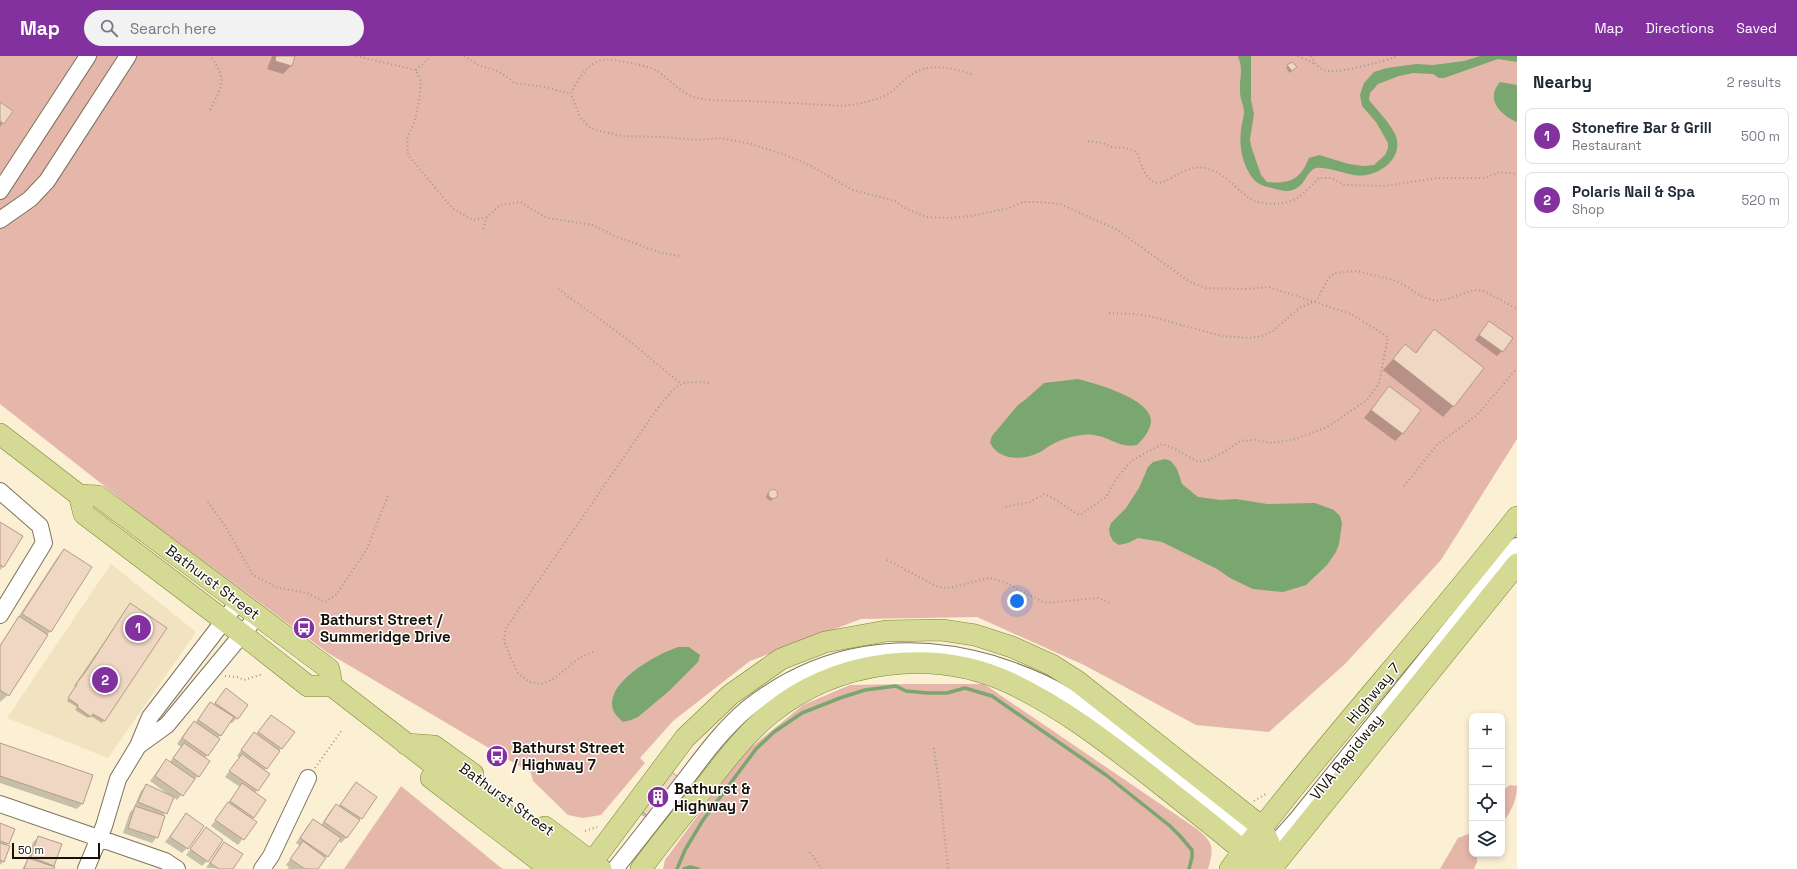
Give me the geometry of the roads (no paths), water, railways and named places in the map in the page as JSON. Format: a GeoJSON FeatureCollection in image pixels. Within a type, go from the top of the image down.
{"type":"FeatureCollection","features":[{"type":"Feature","properties":{"kind":"main road"},"geometry":{"type":"LineString","coordinates":[[0,434],[79,495]]}},
{"type":"Feature","properties":{"kind":"main road","name":"Bathurst Street"},"geometry":{"type":"LineString","coordinates":[[332,686],[329,669],[258,615],[98,496],[79,495],[84,514],[308,686],[332,686],[406,744],[419,768],[550,869]]}},
{"type":"Feature","properties":{"kind":"main road","name":"Highway 7"},"geometry":{"type":"LineString","coordinates":[[1261,852],[1517,517]]}},
{"type":"Feature","properties":{"kind":"main road","name":"Highway 7"},"geometry":{"type":"LineString","coordinates":[[1230,869],[1261,852],[1517,564]]}},
{"type":"Feature","properties":{"kind":"main road"},"geometry":{"type":"LineString","coordinates":[[589,867],[685,738],[730,695],[781,659],[825,642],[886,631],[942,630],[975,635],[1012,647],[1052,665],[1077,681],[1200,777],[1261,852]]}},
{"type":"Feature","properties":{"kind":"main road"},"geometry":{"type":"LineString","coordinates":[[641,869],[738,745],[770,714],[808,689],[835,676],[870,667],[920,663],[978,671],[1008,682],[1039,698],[1092,732],[1261,852]]}},
{"type":"Feature","properties":{"kind":"main road","name":"Bathurst Street"},"geometry":{"type":"LineString","coordinates":[[406,744],[434,746],[589,867]]}},
{"type":"Feature","properties":{"kind":"street"},"geometry":{"type":"LineString","coordinates":[[0,191],[88,56]]}},
{"type":"Feature","properties":{"kind":"street"},"geometry":{"type":"LineString","coordinates":[[0,220],[30,199],[47,181],[128,56]]}},
{"type":"Feature","properties":{"kind":"street"},"geometry":{"type":"LineString","coordinates":[[0,491],[40,526],[44,543],[0,615]]}},
{"type":"Feature","properties":{"kind":"street","name":"VIVA Rapidway"},"geometry":{"type":"LineString","coordinates":[[1261,852],[1280,838],[1298,818],[1517,546]]}},
{"type":"Feature","properties":{"kind":"street"},"geometry":{"type":"LineString","coordinates":[[86,869],[99,838],[118,779],[138,746],[150,717],[239,601]]}},
{"type":"Feature","properties":{"kind":"street"},"geometry":{"type":"LineString","coordinates":[[138,746],[167,725],[258,615]]}},
{"type":"Feature","properties":{"kind":"street"},"geometry":{"type":"LineString","coordinates":[[615,869],[724,731],[747,709],[775,689],[807,671],[839,660],[880,652],[917,650],[969,657],[1020,672],[1064,694],[1095,715],[1145,754],[1261,852]]}},
{"type":"Feature","properties":{"kind":"street"},"geometry":{"type":"LineString","coordinates":[[1145,754],[1181,774],[1200,777]]}},
{"type":"Feature","properties":{"kind":"street"},"geometry":{"type":"LineString","coordinates":[[262,869],[271,856],[308,778]]}},
{"type":"Feature","properties":{"kind":"street"},"geometry":{"type":"LineString","coordinates":[[0,804],[166,861],[177,869]]}},
{"type":"Feature","properties":{"kind":"waterway"},"geometry":{"type":"LineString","coordinates":[[677,869],[685,850],[703,820],[756,749],[774,732],[802,713],[840,698],[865,690],[896,686],[906,691],[928,693],[947,693],[965,688],[992,696],[1106,775],[1170,826],[1192,850],[1189,869]]}},
{"type":"Feature","properties":{"kind":"waterway"},"geometry":{"type":"LineString","coordinates":[[684,869],[690,867],[698,869]]}},
{"type":"Feature","properties":{"kind":"place","name":"Stonefire Bar & Grill"},"geometry":{"type":"Point","coordinates":[138,628]}},
{"type":"Feature","properties":{"kind":"place","name":"Bathurst Street / Summeridge Drive"},"geometry":{"type":"Point","coordinates":[304,628]}},
{"type":"Feature","properties":{"kind":"place","name":"Polaris Nail & Spa"},"geometry":{"type":"Point","coordinates":[105,680]}},
{"type":"Feature","properties":{"kind":"place","name":"Bathurst Street / Highway 7"},"geometry":{"type":"Point","coordinates":[497,756]}},
{"type":"Feature","properties":{"kind":"place","name":"Bathurst & Highway 7"},"geometry":{"type":"Point","coordinates":[658,797]}}]}
